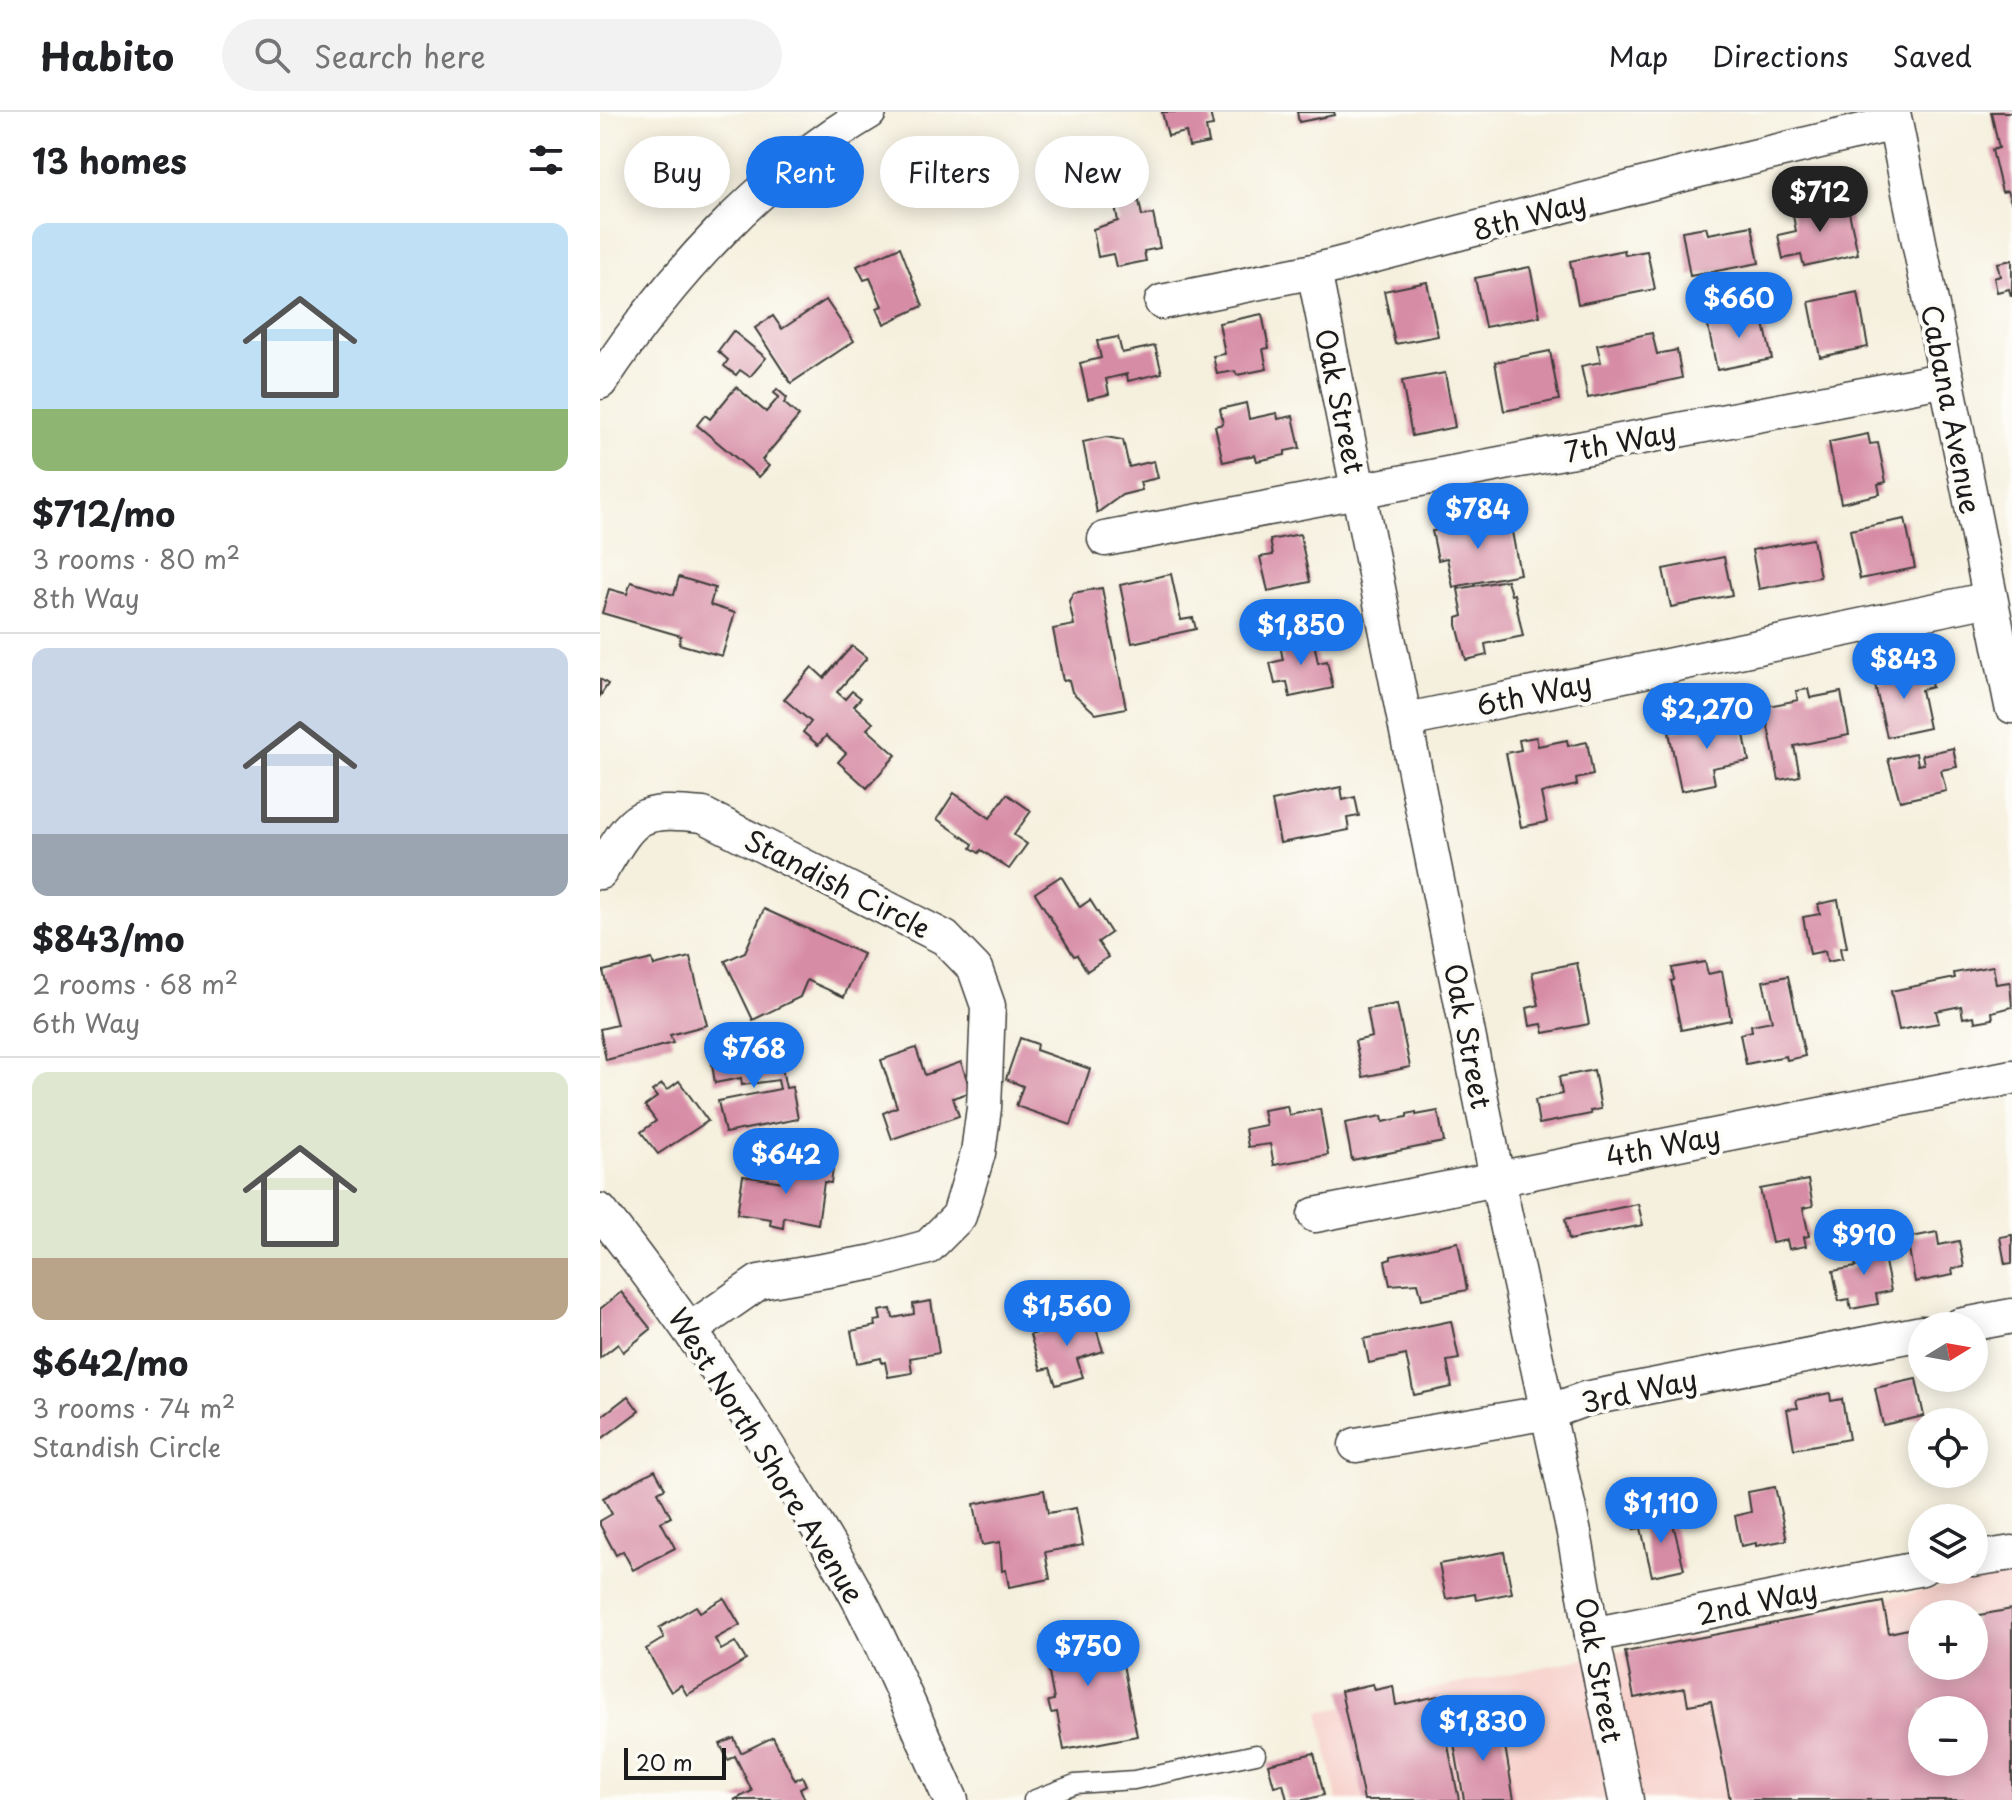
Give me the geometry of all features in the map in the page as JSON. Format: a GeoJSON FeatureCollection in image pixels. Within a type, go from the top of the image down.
{"type":"FeatureCollection","features":[{"type":"Feature","properties":{"kind":"street"},"geometry":{"type":"LineString","coordinates":[[600,382],[664,294],[698,254],[767,188],[869,112]]}},
{"type":"Feature","properties":{"kind":"street","name":"8th Way"},"geometry":{"type":"LineString","coordinates":[[1162,302],[1314,271],[1894,118]]}},
{"type":"Feature","properties":{"kind":"street","name":"Cabana Avenue"},"geometry":{"type":"LineString","coordinates":[[1894,118],[2012,706]]}},
{"type":"Feature","properties":{"kind":"street","name":"Oak Street"},"geometry":{"type":"LineString","coordinates":[[1314,271],[1497,1178],[1574,1533],[1626,1800]]}},
{"type":"Feature","properties":{"kind":"street","name":"7th Way"},"geometry":{"type":"LineString","coordinates":[[1105,539],[1947,379]]}},
{"type":"Feature","properties":{"kind":"street","name":"6th Way"},"geometry":{"type":"LineString","coordinates":[[1407,720],[1990,599]]}},
{"type":"Feature","properties":{"kind":"street","name":"Standish Circle"},"geometry":{"type":"LineString","coordinates":[[600,872],[628,825],[661,811],[703,815],[945,938],[975,969],[988,1006],[984,1108],[978,1153],[959,1216],[928,1247],[874,1262],[759,1282],[690,1330]]}},
{"type":"Feature","properties":{"kind":"street","name":"4th Way"},"geometry":{"type":"LineString","coordinates":[[1315,1215],[2012,1077]]}},
{"type":"Feature","properties":{"kind":"street","name":"West North Shore Avenue"},"geometry":{"type":"LineString","coordinates":[[600,1211],[690,1330],[818,1528],[868,1616],[951,1800]]}},
{"type":"Feature","properties":{"kind":"street"},"geometry":{"type":"LineString","coordinates":[[1988,1321],[2012,1316]]}},
{"type":"Feature","properties":{"kind":"street","name":"3rd Way"},"geometry":{"type":"LineString","coordinates":[[1356,1445],[1549,1412],[1585,1399],[1908,1336]]}},
{"type":"Feature","properties":{"kind":"street"},"geometry":{"type":"LineString","coordinates":[[1988,1557],[2012,1553]]}},
{"type":"Feature","properties":{"kind":"street","name":"2nd Way"},"geometry":{"type":"LineString","coordinates":[[1592,1635],[1908,1571]]}},
{"type":"Feature","properties":{"kind":"lane"},"geometry":{"type":"LineString","coordinates":[[1033,1800],[1075,1784],[1134,1780],[1256,1754]]}},
{"type":"Feature","properties":{"kind":"shaded area"},"geometry":{"type":"Polygon","coordinates":[[[2012,1573],[2012,1800],[1337,1800],[1319,1712],[1957,1584],[1988,1584],[1988,1578],[2012,1573]]]}},
{"type":"Feature","properties":{"kind":"building"},"geometry":{"type":"Polygon","coordinates":[[[1162,112],[1210,112],[1213,126],[1206,127],[1209,143],[1189,147],[1186,132],[1168,136],[1162,112]]]}},
{"type":"Feature","properties":{"kind":"building"},"geometry":{"type":"Polygon","coordinates":[[[1297,112],[1334,112],[1335,115],[1299,122],[1297,112]]]}},
{"type":"Feature","properties":{"kind":"building"},"geometry":{"type":"Polygon","coordinates":[[[1991,112],[2012,112],[2012,205],[2007,191],[2002,192],[1992,150],[1999,148],[1991,112]]]}},
{"type":"Feature","properties":{"kind":"building"},"geometry":{"type":"Polygon","coordinates":[[[1846,198],[1858,254],[1804,266],[1801,255],[1783,259],[1778,235],[1796,231],[1792,210],[1846,198]]]}},
{"type":"Feature","properties":{"kind":"building"},"geometry":{"type":"Polygon","coordinates":[[[1115,208],[1140,208],[1142,216],[1153,214],[1160,248],[1144,251],[1146,261],[1116,267],[1113,254],[1098,257],[1093,229],[1118,221],[1115,208]]]}},
{"type":"Feature","properties":{"kind":"building"},"geometry":{"type":"Polygon","coordinates":[[[1752,226],[1759,263],[1690,276],[1682,231],[1706,227],[1708,234],[1752,226]]]}},
{"type":"Feature","properties":{"kind":"building"},"geometry":{"type":"Polygon","coordinates":[[[900,247],[923,306],[884,324],[877,308],[882,306],[870,278],[864,280],[857,266],[900,247]]]}},
{"type":"Feature","properties":{"kind":"building"},"geometry":{"type":"Polygon","coordinates":[[[1624,250],[1625,255],[1647,251],[1655,289],[1578,304],[1570,261],[1624,250]]]}},
{"type":"Feature","properties":{"kind":"building"},"geometry":{"type":"Polygon","coordinates":[[[2012,260],[2011,296],[2009,289],[1997,292],[1994,278],[2000,276],[1997,263],[2012,260]]]}},
{"type":"Feature","properties":{"kind":"building"},"geometry":{"type":"Polygon","coordinates":[[[1530,267],[1540,316],[1485,327],[1475,278],[1530,267]]]}},
{"type":"Feature","properties":{"kind":"building"},"geometry":{"type":"Polygon","coordinates":[[[1427,282],[1438,336],[1395,344],[1384,291],[1427,282]]]}},
{"type":"Feature","properties":{"kind":"building"},"geometry":{"type":"Polygon","coordinates":[[[1858,292],[1868,347],[1820,357],[1809,302],[1858,292]]]}},
{"type":"Feature","properties":{"kind":"building"},"geometry":{"type":"Polygon","coordinates":[[[826,300],[854,341],[791,383],[755,328],[773,316],[782,329],[826,300]]]}},
{"type":"Feature","properties":{"kind":"building"},"geometry":{"type":"Polygon","coordinates":[[[1761,310],[1772,359],[1717,370],[1707,321],[1761,310]]]}},
{"type":"Feature","properties":{"kind":"building"},"geometry":{"type":"Polygon","coordinates":[[[1262,314],[1269,348],[1263,349],[1267,369],[1237,375],[1235,371],[1217,374],[1213,356],[1225,354],[1219,323],[1262,314]]]}},
{"type":"Feature","properties":{"kind":"building"},"geometry":{"type":"Polygon","coordinates":[[[733,331],[766,358],[750,377],[740,370],[736,375],[724,366],[728,360],[718,351],[733,331]]]}},
{"type":"Feature","properties":{"kind":"building"},"geometry":{"type":"Polygon","coordinates":[[[1652,333],[1657,354],[1677,350],[1682,378],[1588,398],[1581,366],[1601,362],[1597,345],[1652,333]]]}},
{"type":"Feature","properties":{"kind":"building"},"geometry":{"type":"Polygon","coordinates":[[[1118,337],[1122,353],[1155,346],[1162,373],[1128,381],[1127,374],[1106,379],[1109,394],[1088,399],[1080,363],[1101,358],[1097,341],[1118,337]]]}},
{"type":"Feature","properties":{"kind":"building"},"geometry":{"type":"Polygon","coordinates":[[[1550,351],[1559,400],[1504,411],[1495,362],[1550,351]]]}},
{"type":"Feature","properties":{"kind":"building"},"geometry":{"type":"Polygon","coordinates":[[[1445,373],[1455,427],[1412,436],[1402,381],[1445,373]]]}},
{"type":"Feature","properties":{"kind":"building"},"geometry":{"type":"Polygon","coordinates":[[[736,387],[766,412],[779,397],[774,393],[777,389],[787,398],[784,403],[799,416],[762,460],[769,466],[759,477],[697,425],[705,415],[710,419],[736,387]]]}},
{"type":"Feature","properties":{"kind":"building"},"geometry":{"type":"Polygon","coordinates":[[[1246,403],[1249,419],[1277,413],[1278,419],[1293,416],[1300,448],[1257,461],[1255,455],[1223,462],[1215,426],[1223,424],[1220,409],[1246,403]]]}},
{"type":"Feature","properties":{"kind":"building"},"geometry":{"type":"Polygon","coordinates":[[[1868,434],[1870,444],[1878,443],[1886,482],[1878,484],[1880,494],[1841,503],[1829,442],[1868,434]]]}},
{"type":"Feature","properties":{"kind":"building"},"geometry":{"type":"Polygon","coordinates":[[[1106,437],[1123,440],[1129,467],[1154,461],[1158,478],[1140,482],[1142,490],[1122,495],[1097,513],[1083,442],[1106,437]]]}},
{"type":"Feature","properties":{"kind":"building"},"geometry":{"type":"Polygon","coordinates":[[[1509,516],[1520,574],[1453,587],[1447,558],[1438,560],[1432,531],[1448,528],[1447,522],[1459,520],[1460,526],[1509,516]]]}},
{"type":"Feature","properties":{"kind":"building"},"geometry":{"type":"Polygon","coordinates":[[[1905,519],[1915,568],[1860,579],[1850,530],[1905,519]]]}},
{"type":"Feature","properties":{"kind":"building"},"geometry":{"type":"Polygon","coordinates":[[[1300,534],[1310,582],[1268,591],[1260,557],[1273,555],[1270,540],[1300,534]]]}},
{"type":"Feature","properties":{"kind":"building"},"geometry":{"type":"Polygon","coordinates":[[[1813,539],[1820,577],[1759,589],[1752,550],[1813,539]]]}},
{"type":"Feature","properties":{"kind":"building"},"geometry":{"type":"Polygon","coordinates":[[[1724,557],[1732,595],[1671,607],[1663,569],[1724,557]]]}},
{"type":"Feature","properties":{"kind":"building"},"geometry":{"type":"Polygon","coordinates":[[[1171,574],[1181,620],[1193,618],[1196,629],[1132,643],[1120,585],[1171,574]]]}},
{"type":"Feature","properties":{"kind":"building"},"geometry":{"type":"Polygon","coordinates":[[[679,577],[715,588],[710,605],[735,613],[722,656],[679,644],[681,636],[602,613],[609,589],[627,594],[631,582],[674,595],[679,577]]]}},
{"type":"Feature","properties":{"kind":"building"},"geometry":{"type":"Polygon","coordinates":[[[1507,580],[1511,595],[1514,594],[1523,636],[1485,644],[1487,655],[1466,660],[1457,625],[1457,618],[1463,616],[1458,589],[1507,580]]]}},
{"type":"Feature","properties":{"kind":"building"},"geometry":{"type":"Polygon","coordinates":[[[1102,588],[1126,708],[1096,714],[1072,692],[1069,680],[1063,681],[1053,629],[1074,625],[1069,601],[1073,593],[1102,588]]]}},
{"type":"Feature","properties":{"kind":"building"},"geometry":{"type":"Polygon","coordinates":[[[1312,632],[1318,663],[1327,661],[1333,688],[1290,697],[1287,682],[1275,684],[1270,663],[1283,660],[1279,639],[1312,632]]]}},
{"type":"Feature","properties":{"kind":"building"},"geometry":{"type":"Polygon","coordinates":[[[852,646],[867,658],[837,692],[845,699],[852,691],[861,698],[854,706],[873,723],[867,729],[896,755],[867,788],[838,762],[846,753],[826,736],[818,745],[803,732],[811,722],[784,699],[812,667],[824,678],[852,646]]]}},
{"type":"Feature","properties":{"kind":"building"},"geometry":{"type":"Polygon","coordinates":[[[1927,666],[1932,687],[1921,690],[1929,728],[1887,737],[1875,685],[1886,683],[1884,674],[1927,666]]]}},
{"type":"Feature","properties":{"kind":"building"},"geometry":{"type":"Polygon","coordinates":[[[600,679],[608,684],[600,696],[600,679]]]}},
{"type":"Feature","properties":{"kind":"building"},"geometry":{"type":"Polygon","coordinates":[[[1808,689],[1810,698],[1841,692],[1849,735],[1794,746],[1800,776],[1779,780],[1764,707],[1798,700],[1796,691],[1808,689]]]}},
{"type":"Feature","properties":{"kind":"building"},"geometry":{"type":"Polygon","coordinates":[[[1708,715],[1709,724],[1741,718],[1749,761],[1712,768],[1715,784],[1681,791],[1669,732],[1698,726],[1697,717],[1708,715]]]}},
{"type":"Feature","properties":{"kind":"building"},"geometry":{"type":"Polygon","coordinates":[[[1536,737],[1538,746],[1567,740],[1568,746],[1587,742],[1593,775],[1576,779],[1577,785],[1541,793],[1547,822],[1521,827],[1506,753],[1521,750],[1519,740],[1536,737]]]}},
{"type":"Feature","properties":{"kind":"building"},"geometry":{"type":"Polygon","coordinates":[[[1953,748],[1957,767],[1941,770],[1946,791],[1900,801],[1888,759],[1916,753],[1918,765],[1924,764],[1922,755],[1953,748]]]}},
{"type":"Feature","properties":{"kind":"building"},"geometry":{"type":"Polygon","coordinates":[[[1341,787],[1343,800],[1355,797],[1359,816],[1347,818],[1349,830],[1280,843],[1272,801],[1341,787]]]}},
{"type":"Feature","properties":{"kind":"building"},"geometry":{"type":"Polygon","coordinates":[[[954,793],[990,818],[1007,794],[1031,811],[1014,835],[1027,844],[1009,869],[981,850],[979,853],[971,848],[973,844],[937,819],[954,793]]]}},
{"type":"Feature","properties":{"kind":"building"},"geometry":{"type":"Polygon","coordinates":[[[1061,876],[1080,907],[1090,900],[1111,933],[1098,942],[1108,957],[1087,971],[1077,955],[1074,956],[1035,893],[1061,876]]]}},
{"type":"Feature","properties":{"kind":"building"},"geometry":{"type":"Polygon","coordinates":[[[1838,900],[1847,947],[1840,948],[1842,959],[1827,962],[1825,951],[1810,954],[1803,917],[1820,914],[1818,904],[1838,900]]]}},
{"type":"Feature","properties":{"kind":"building"},"geometry":{"type":"Polygon","coordinates":[[[764,909],[863,954],[844,997],[807,980],[800,997],[753,1020],[725,961],[745,952],[764,909]]]}},
{"type":"Feature","properties":{"kind":"building"},"geometry":{"type":"Polygon","coordinates":[[[690,957],[707,1025],[670,1035],[673,1043],[606,1060],[600,1029],[617,1025],[603,971],[652,959],[654,966],[690,957]]]}},
{"type":"Feature","properties":{"kind":"building"},"geometry":{"type":"Polygon","coordinates":[[[1705,962],[1708,974],[1722,971],[1731,1020],[1681,1030],[1671,981],[1674,980],[1672,968],[1705,962]]]}},
{"type":"Feature","properties":{"kind":"building"},"geometry":{"type":"Polygon","coordinates":[[[1577,963],[1589,1024],[1544,1033],[1542,1024],[1530,1026],[1527,1008],[1539,1005],[1532,972],[1577,963]]]}},
{"type":"Feature","properties":{"kind":"building"},"geometry":{"type":"Polygon","coordinates":[[[1993,966],[1996,984],[2010,982],[2012,1007],[1992,1012],[1993,1019],[1975,1022],[1974,1016],[1963,1018],[1961,1006],[1936,1011],[1939,1023],[1899,1030],[1891,991],[1955,978],[1954,973],[1993,966]]]}},
{"type":"Feature","properties":{"kind":"building"},"geometry":{"type":"Polygon","coordinates":[[[1788,976],[1805,1056],[1787,1060],[1786,1056],[1746,1064],[1740,1034],[1752,1031],[1751,1025],[1772,1021],[1763,981],[1788,976]]]}},
{"type":"Feature","properties":{"kind":"building"},"geometry":{"type":"Polygon","coordinates":[[[1397,1004],[1410,1067],[1363,1077],[1355,1041],[1372,1037],[1367,1009],[1397,1004]]]}},
{"type":"Feature","properties":{"kind":"building"},"geometry":{"type":"Polygon","coordinates":[[[1020,1038],[1037,1044],[1036,1050],[1090,1069],[1071,1125],[1016,1106],[1023,1086],[1006,1079],[1020,1038]]]}},
{"type":"Feature","properties":{"kind":"building"},"geometry":{"type":"Polygon","coordinates":[[[777,1045],[786,1088],[792,1087],[798,1119],[725,1133],[718,1101],[780,1089],[778,1080],[742,1085],[741,1078],[715,1083],[711,1058],[777,1045]]]}},
{"type":"Feature","properties":{"kind":"building"},"geometry":{"type":"Polygon","coordinates":[[[916,1048],[925,1075],[961,1062],[971,1092],[953,1098],[959,1116],[892,1139],[883,1113],[897,1107],[881,1060],[916,1048]]]}},
{"type":"Feature","properties":{"kind":"building"},"geometry":{"type":"Polygon","coordinates":[[[1594,1070],[1601,1109],[1590,1111],[1591,1114],[1539,1124],[1535,1100],[1562,1094],[1559,1077],[1594,1070]]]}},
{"type":"Feature","properties":{"kind":"building"},"geometry":{"type":"Polygon","coordinates":[[[679,1081],[708,1121],[658,1154],[641,1132],[656,1121],[645,1106],[657,1097],[652,1091],[662,1084],[667,1090],[679,1081]]]}},
{"type":"Feature","properties":{"kind":"building"},"geometry":{"type":"Polygon","coordinates":[[[1287,1106],[1289,1115],[1320,1109],[1328,1155],[1274,1165],[1270,1144],[1248,1147],[1245,1129],[1266,1125],[1263,1110],[1287,1106]]]}},
{"type":"Feature","properties":{"kind":"building"},"geometry":{"type":"Polygon","coordinates":[[[1438,1111],[1444,1142],[1352,1160],[1345,1123],[1382,1116],[1383,1122],[1416,1112],[1416,1115],[1438,1111]]]}},
{"type":"Feature","properties":{"kind":"building"},"geometry":{"type":"Polygon","coordinates":[[[807,1164],[833,1168],[831,1183],[824,1182],[818,1224],[784,1217],[783,1228],[770,1225],[771,1219],[737,1214],[743,1176],[784,1182],[786,1166],[806,1170],[807,1164]]]}},
{"type":"Feature","properties":{"kind":"building"},"geometry":{"type":"Polygon","coordinates":[[[1808,1180],[1813,1206],[1803,1208],[1809,1236],[1804,1237],[1806,1246],[1789,1249],[1787,1240],[1772,1243],[1760,1189],[1808,1180]]]}},
{"type":"Feature","properties":{"kind":"building"},"geometry":{"type":"Polygon","coordinates":[[[1638,1204],[1643,1225],[1569,1240],[1565,1219],[1638,1204]]]}},
{"type":"Feature","properties":{"kind":"building"},"geometry":{"type":"Polygon","coordinates":[[[1937,1232],[1939,1245],[1959,1241],[1964,1267],[1952,1269],[1953,1275],[1915,1282],[1907,1238],[1937,1232]]]}},
{"type":"Feature","properties":{"kind":"building"},"geometry":{"type":"Polygon","coordinates":[[[2012,1235],[2012,1263],[2005,1264],[2000,1237],[2012,1235]]]}},
{"type":"Feature","properties":{"kind":"building"},"geometry":{"type":"Polygon","coordinates":[[[1458,1242],[1467,1290],[1422,1299],[1418,1283],[1390,1285],[1385,1261],[1391,1256],[1458,1242]]]}},
{"type":"Feature","properties":{"kind":"building"},"geometry":{"type":"Polygon","coordinates":[[[1881,1243],[1891,1291],[1876,1294],[1878,1304],[1851,1309],[1849,1299],[1839,1301],[1833,1271],[1856,1267],[1852,1248],[1881,1243]]]}},
{"type":"Feature","properties":{"kind":"building"},"geometry":{"type":"Polygon","coordinates":[[[621,1292],[651,1329],[623,1352],[618,1344],[600,1358],[600,1309],[621,1292]]]}},
{"type":"Feature","properties":{"kind":"building"},"geometry":{"type":"Polygon","coordinates":[[[931,1301],[939,1353],[910,1358],[912,1373],[888,1377],[881,1358],[857,1363],[851,1331],[876,1326],[875,1321],[881,1320],[879,1311],[891,1309],[893,1318],[914,1314],[913,1304],[931,1301]]]}},
{"type":"Feature","properties":{"kind":"building"},"geometry":{"type":"Polygon","coordinates":[[[1092,1315],[1103,1351],[1077,1359],[1083,1377],[1056,1385],[1050,1368],[1041,1370],[1030,1335],[1092,1315]]]}},
{"type":"Feature","properties":{"kind":"building"},"geometry":{"type":"Polygon","coordinates":[[[1451,1321],[1459,1359],[1447,1361],[1452,1387],[1414,1395],[1406,1355],[1369,1363],[1364,1339],[1451,1321]]]}},
{"type":"Feature","properties":{"kind":"building"},"geometry":{"type":"Polygon","coordinates":[[[1908,1381],[1908,1392],[1919,1392],[1922,1408],[1908,1408],[1908,1420],[1883,1425],[1875,1388],[1908,1381]]]}},
{"type":"Feature","properties":{"kind":"building"},"geometry":{"type":"Polygon","coordinates":[[[1830,1393],[1831,1401],[1842,1399],[1849,1439],[1794,1449],[1787,1409],[1798,1408],[1796,1400],[1830,1393]]]}},
{"type":"Feature","properties":{"kind":"building"},"geometry":{"type":"Polygon","coordinates":[[[628,1396],[639,1411],[600,1440],[600,1413],[602,1416],[628,1396]]]}},
{"type":"Feature","properties":{"kind":"building"},"geometry":{"type":"Polygon","coordinates":[[[655,1470],[665,1488],[658,1492],[671,1517],[661,1522],[675,1548],[633,1570],[623,1551],[616,1555],[600,1525],[600,1521],[612,1514],[603,1498],[655,1470]]]}},
{"type":"Feature","properties":{"kind":"building"},"geometry":{"type":"Polygon","coordinates":[[[1775,1487],[1787,1540],[1741,1546],[1735,1516],[1751,1512],[1748,1492],[1775,1487]]]}},
{"type":"Feature","properties":{"kind":"building"},"geometry":{"type":"Polygon","coordinates":[[[1044,1490],[1048,1513],[1076,1508],[1083,1545],[1045,1552],[1050,1579],[1009,1587],[1006,1570],[1002,1571],[1000,1542],[982,1545],[974,1504],[1044,1490]]]}},
{"type":"Feature","properties":{"kind":"building"},"geometry":{"type":"Polygon","coordinates":[[[1671,1515],[1684,1569],[1652,1576],[1641,1528],[1634,1529],[1633,1523],[1671,1515]]]}},
{"type":"Feature","properties":{"kind":"building"},"geometry":{"type":"Polygon","coordinates":[[[1504,1552],[1512,1593],[1476,1600],[1475,1594],[1446,1599],[1439,1564],[1504,1552]]]}},
{"type":"Feature","properties":{"kind":"building"},"geometry":{"type":"Polygon","coordinates":[[[724,1598],[740,1625],[715,1639],[721,1650],[735,1642],[746,1660],[687,1695],[681,1685],[671,1692],[646,1649],[664,1638],[659,1628],[696,1606],[700,1612],[724,1598]]]}},
{"type":"Feature","properties":{"kind":"building"},"geometry":{"type":"Polygon","coordinates":[[[1883,1602],[1889,1633],[1908,1629],[1908,1680],[1988,1680],[1988,1613],[2012,1609],[2012,1800],[1730,1800],[1711,1701],[1688,1705],[1685,1688],[1634,1698],[1625,1652],[1883,1602]]]}},
{"type":"Feature","properties":{"kind":"building"},"geometry":{"type":"Polygon","coordinates":[[[1106,1623],[1113,1655],[1121,1654],[1137,1736],[1064,1750],[1057,1712],[1051,1713],[1048,1701],[1054,1700],[1042,1636],[1106,1623]]]}},
{"type":"Feature","properties":{"kind":"building"},"geometry":{"type":"Polygon","coordinates":[[[1373,1684],[1375,1690],[1393,1686],[1396,1705],[1438,1696],[1459,1800],[1364,1800],[1341,1691],[1373,1684]]]}},
{"type":"Feature","properties":{"kind":"building"},"geometry":{"type":"Polygon","coordinates":[[[1501,1722],[1514,1800],[1464,1800],[1452,1732],[1501,1722]]]}},
{"type":"Feature","properties":{"kind":"building"},"geometry":{"type":"Polygon","coordinates":[[[773,1737],[795,1780],[802,1776],[806,1785],[800,1788],[805,1800],[734,1800],[752,1791],[735,1756],[728,1760],[720,1744],[734,1738],[741,1753],[773,1737]]]}},
{"type":"Feature","properties":{"kind":"building"},"geometry":{"type":"Polygon","coordinates":[[[1314,1753],[1324,1795],[1287,1800],[1283,1784],[1274,1786],[1268,1764],[1314,1753]]]}}]}
